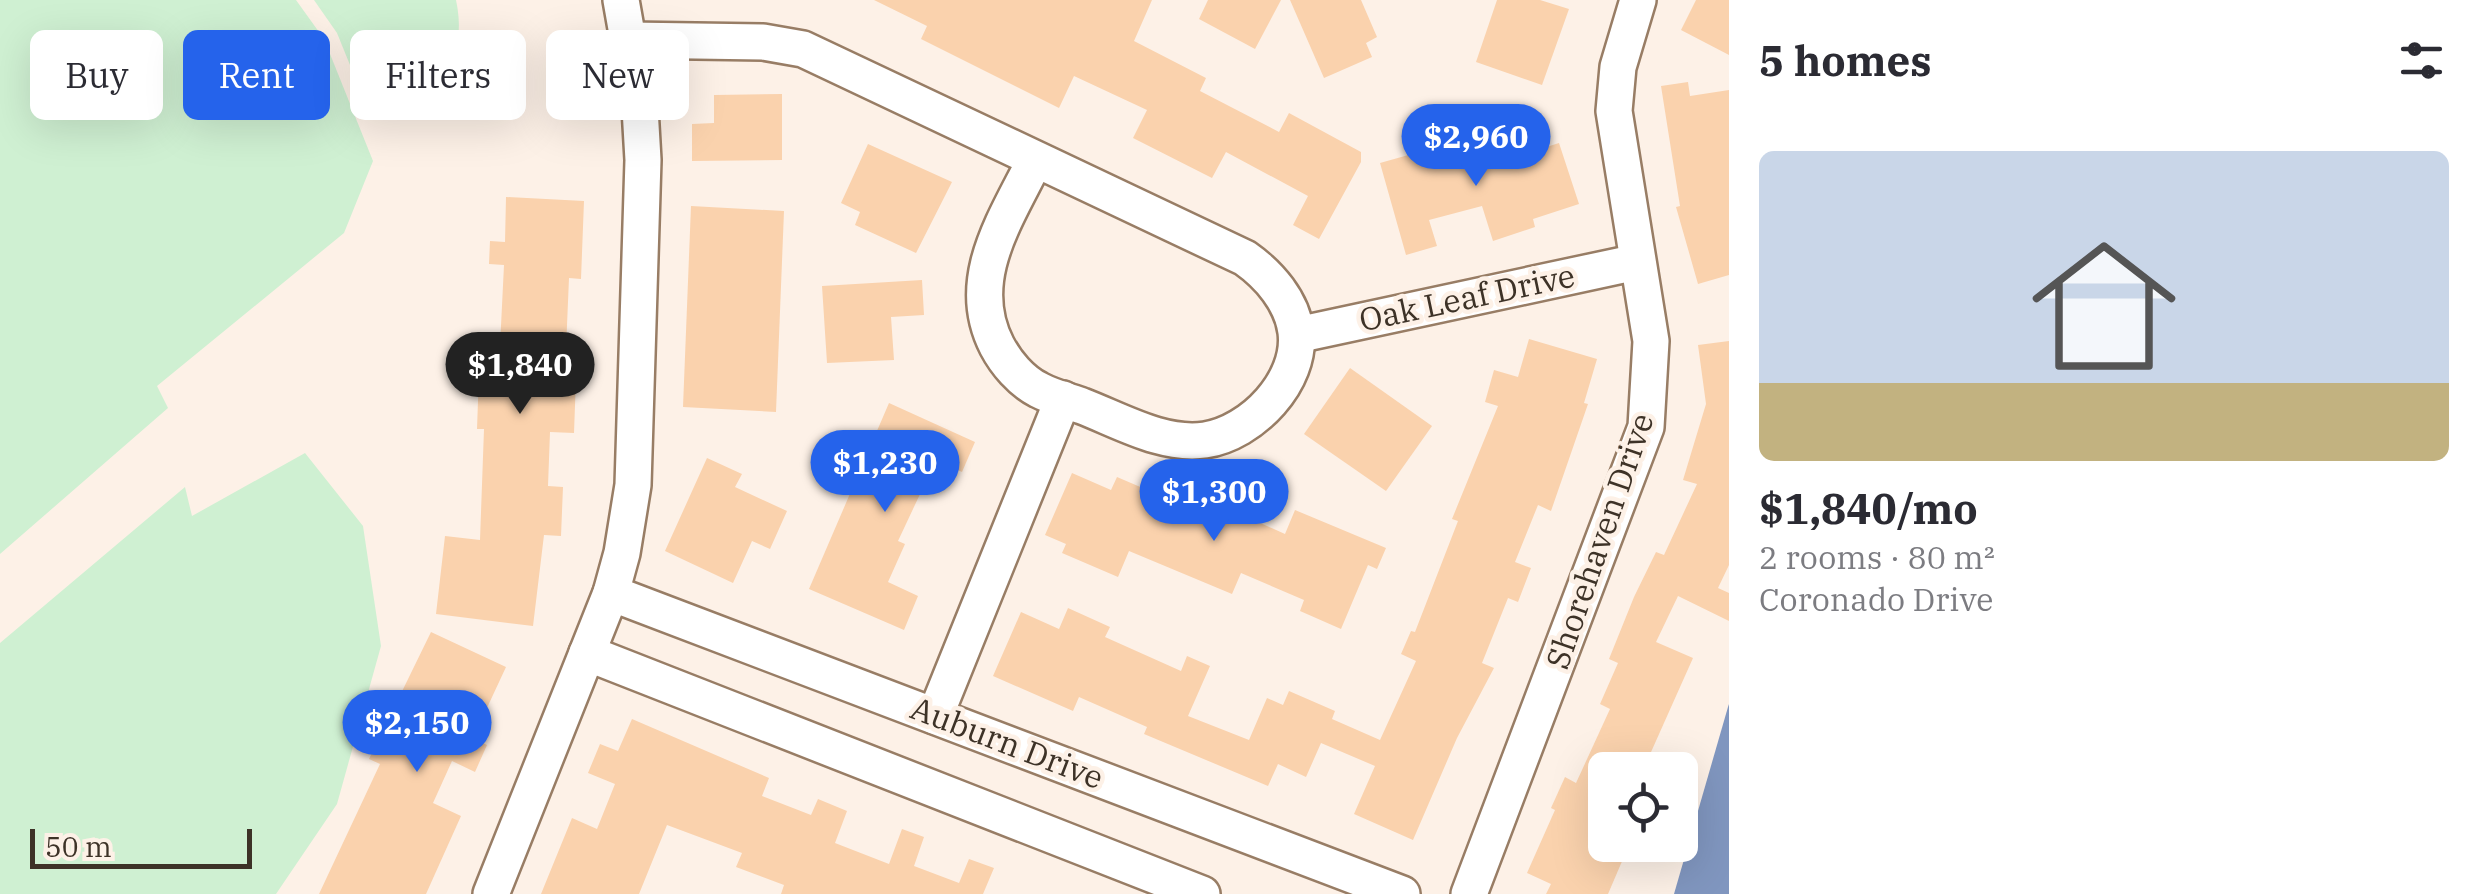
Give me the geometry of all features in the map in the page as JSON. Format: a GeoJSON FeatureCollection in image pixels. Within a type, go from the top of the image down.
{"type":"FeatureCollection","features":[{"type":"Feature","properties":{"kind":"street"},"geometry":{"type":"LineString","coordinates":[[620,0],[626,30]]}},
{"type":"Feature","properties":{"kind":"street","name":"Shorehaven Drive"},"geometry":{"type":"LineString","coordinates":[[1469,894],[1646,428],[1652,393],[1651,341],[1614,112],[1618,67],[1638,0]]}},
{"type":"Feature","properties":{"kind":"street"},"geometry":{"type":"LineString","coordinates":[[689,41],[762,42],[803,49],[1246,258],[1282,295],[1297,335],[1290,368],[1274,398],[1250,421],[1220,436],[1170,440],[1038,390],[1012,367],[993,337],[984,302],[991,250],[1035,160]]}},
{"type":"Feature","properties":{"kind":"street"},"geometry":{"type":"LineString","coordinates":[[491,894],[611,593],[633,484],[643,212],[640,120]]}},
{"type":"Feature","properties":{"kind":"street","name":"Oak Leaf Drive"},"geometry":{"type":"LineString","coordinates":[[1297,335],[1637,262]]}},
{"type":"Feature","properties":{"kind":"street"},"geometry":{"type":"LineString","coordinates":[[935,716],[1063,399]]}},
{"type":"Feature","properties":{"kind":"street","name":"Auburn Drive"},"geometry":{"type":"LineString","coordinates":[[611,593],[1402,894]]}},
{"type":"Feature","properties":{"kind":"street"},"geometry":{"type":"LineString","coordinates":[[587,653],[1202,894]]}},
{"type":"Feature","properties":{"kind":"green space"},"geometry":{"type":"Polygon","coordinates":[[[0,0],[296,0],[318,30],[183,30],[183,120],[330,120],[330,54],[350,104],[350,120],[357,120],[373,161],[344,233],[157,386],[168,408],[0,554],[0,0]]]}},
{"type":"Feature","properties":{"kind":"green space"},"geometry":{"type":"Polygon","coordinates":[[[314,0],[456,0],[459,30],[350,30],[350,65],[337,33],[314,0]]]}},
{"type":"Feature","properties":{"kind":"green space"},"geometry":{"type":"Polygon","coordinates":[[[305,453],[363,526],[381,646],[337,804],[276,894],[0,894],[0,643],[185,487],[192,516],[305,453]]]}},
{"type":"Feature","properties":{"kind":"water"},"geometry":{"type":"Polygon","coordinates":[[[1729,704],[1729,894],[1674,894],[1683,862],[1698,862],[1698,811],[1729,704]]]}},
{"type":"Feature","properties":{"kind":"building"},"geometry":{"type":"Polygon","coordinates":[[[874,0],[1152,0],[1134,41],[1206,78],[1200,91],[1279,132],[1289,113],[1361,152],[1361,162],[1319,239],[1293,225],[1308,196],[1226,152],[1212,178],[1133,138],[1147,110],[1074,76],[1059,108],[921,39],[927,26],[874,0]]]}},
{"type":"Feature","properties":{"kind":"building"},"geometry":{"type":"Polygon","coordinates":[[[1208,0],[1281,0],[1255,49],[1199,19],[1208,0]]]}},
{"type":"Feature","properties":{"kind":"building"},"geometry":{"type":"Polygon","coordinates":[[[1290,0],[1361,0],[1377,37],[1366,43],[1372,57],[1324,78],[1290,0]]]}},
{"type":"Feature","properties":{"kind":"building"},"geometry":{"type":"Polygon","coordinates":[[[1497,0],[1540,0],[1569,9],[1542,85],[1476,62],[1497,0]]]}},
{"type":"Feature","properties":{"kind":"building"},"geometry":{"type":"Polygon","coordinates":[[[1696,0],[1729,0],[1729,55],[1681,30],[1696,0]]]}},
{"type":"Feature","properties":{"kind":"building"},"geometry":{"type":"Polygon","coordinates":[[[1688,82],[1690,96],[1729,90],[1729,275],[1698,284],[1676,207],[1680,206],[1661,86],[1688,82]]]}},
{"type":"Feature","properties":{"kind":"building"},"geometry":{"type":"Polygon","coordinates":[[[782,94],[782,160],[692,161],[692,124],[714,123],[714,95],[782,94]]]}},
{"type":"Feature","properties":{"kind":"building"},"geometry":{"type":"Polygon","coordinates":[[[1506,138],[1512,158],[1559,143],[1579,204],[1533,219],[1535,227],[1493,241],[1482,206],[1429,220],[1437,246],[1406,255],[1380,163],[1458,141],[1461,153],[1506,138]]]}},
{"type":"Feature","properties":{"kind":"building"},"geometry":{"type":"Polygon","coordinates":[[[868,144],[952,182],[916,253],[855,225],[860,212],[841,203],[868,144]]]}},
{"type":"Feature","properties":{"kind":"building"},"geometry":{"type":"Polygon","coordinates":[[[506,197],[584,201],[581,279],[569,278],[566,349],[577,350],[574,433],[550,432],[548,486],[563,487],[561,536],[544,535],[533,626],[436,614],[445,536],[480,540],[484,429],[477,429],[480,345],[500,346],[504,265],[489,264],[490,241],[505,242],[506,197]]]}},
{"type":"Feature","properties":{"kind":"building"},"geometry":{"type":"Polygon","coordinates":[[[691,206],[784,211],[776,412],[683,407],[691,206]]]}},
{"type":"Feature","properties":{"kind":"building"},"geometry":{"type":"Polygon","coordinates":[[[922,280],[924,315],[891,317],[894,360],[827,363],[822,286],[922,280]]]}},
{"type":"Feature","properties":{"kind":"building"},"geometry":{"type":"Polygon","coordinates":[[[1529,339],[1597,359],[1584,403],[1588,404],[1551,511],[1538,505],[1515,562],[1531,568],[1518,602],[1508,598],[1482,663],[1494,668],[1457,738],[1413,840],[1354,814],[1375,766],[1321,743],[1306,777],[1278,764],[1268,786],[1144,734],[1147,727],[1079,697],[1073,711],[993,676],[1021,612],[1059,629],[1068,608],[1110,627],[1105,637],[1181,671],[1187,656],[1210,666],[1188,716],[1249,740],[1267,698],[1283,705],[1289,691],[1335,711],[1332,719],[1380,740],[1416,661],[1401,654],[1411,631],[1415,632],[1458,521],[1452,519],[1498,406],[1485,402],[1494,370],[1518,377],[1529,339]]]}},
{"type":"Feature","properties":{"kind":"building"},"geometry":{"type":"Polygon","coordinates":[[[1729,341],[1729,565],[1718,588],[1729,593],[1729,621],[1678,596],[1656,642],[1693,658],[1651,752],[1590,752],[1610,709],[1600,704],[1618,663],[1609,659],[1656,552],[1664,555],[1697,484],[1683,480],[1706,404],[1698,345],[1729,341]]]}},
{"type":"Feature","properties":{"kind":"building"},"geometry":{"type":"Polygon","coordinates":[[[1350,368],[1432,426],[1386,491],[1304,434],[1350,368]]]}},
{"type":"Feature","properties":{"kind":"building"},"geometry":{"type":"Polygon","coordinates":[[[889,403],[975,442],[962,472],[936,460],[898,541],[905,544],[888,582],[918,596],[904,630],[809,589],[889,403]]]}},
{"type":"Feature","properties":{"kind":"building"},"geometry":{"type":"Polygon","coordinates":[[[707,458],[742,474],[735,487],[787,511],[770,549],[752,541],[733,583],[665,551],[707,458]]]}},
{"type":"Feature","properties":{"kind":"building"},"geometry":{"type":"Polygon","coordinates":[[[1072,473],[1111,490],[1117,477],[1187,507],[1193,493],[1285,534],[1295,510],[1386,548],[1377,569],[1368,565],[1341,629],[1300,611],[1304,600],[1241,573],[1232,594],[1129,551],[1118,577],[1062,553],[1066,544],[1045,535],[1072,473]]]}},
{"type":"Feature","properties":{"kind":"building"},"geometry":{"type":"Polygon","coordinates":[[[431,632],[506,667],[473,738],[487,745],[475,772],[452,761],[433,803],[461,816],[426,894],[319,894],[380,764],[369,759],[431,632]]]}},
{"type":"Feature","properties":{"kind":"building"},"geometry":{"type":"Polygon","coordinates":[[[632,719],[769,778],[762,796],[811,815],[818,799],[847,811],[835,843],[889,864],[902,829],[924,837],[914,866],[959,883],[969,859],[994,868],[983,894],[781,894],[784,885],[736,867],[742,853],[667,825],[639,894],[541,894],[572,818],[597,829],[615,784],[588,773],[600,744],[618,751],[632,719]]]}},
{"type":"Feature","properties":{"kind":"building"},"geometry":{"type":"Polygon","coordinates":[[[1588,757],[1588,862],[1622,862],[1608,894],[1546,894],[1551,884],[1527,873],[1565,777],[1576,783],[1588,757]]]}}]}
